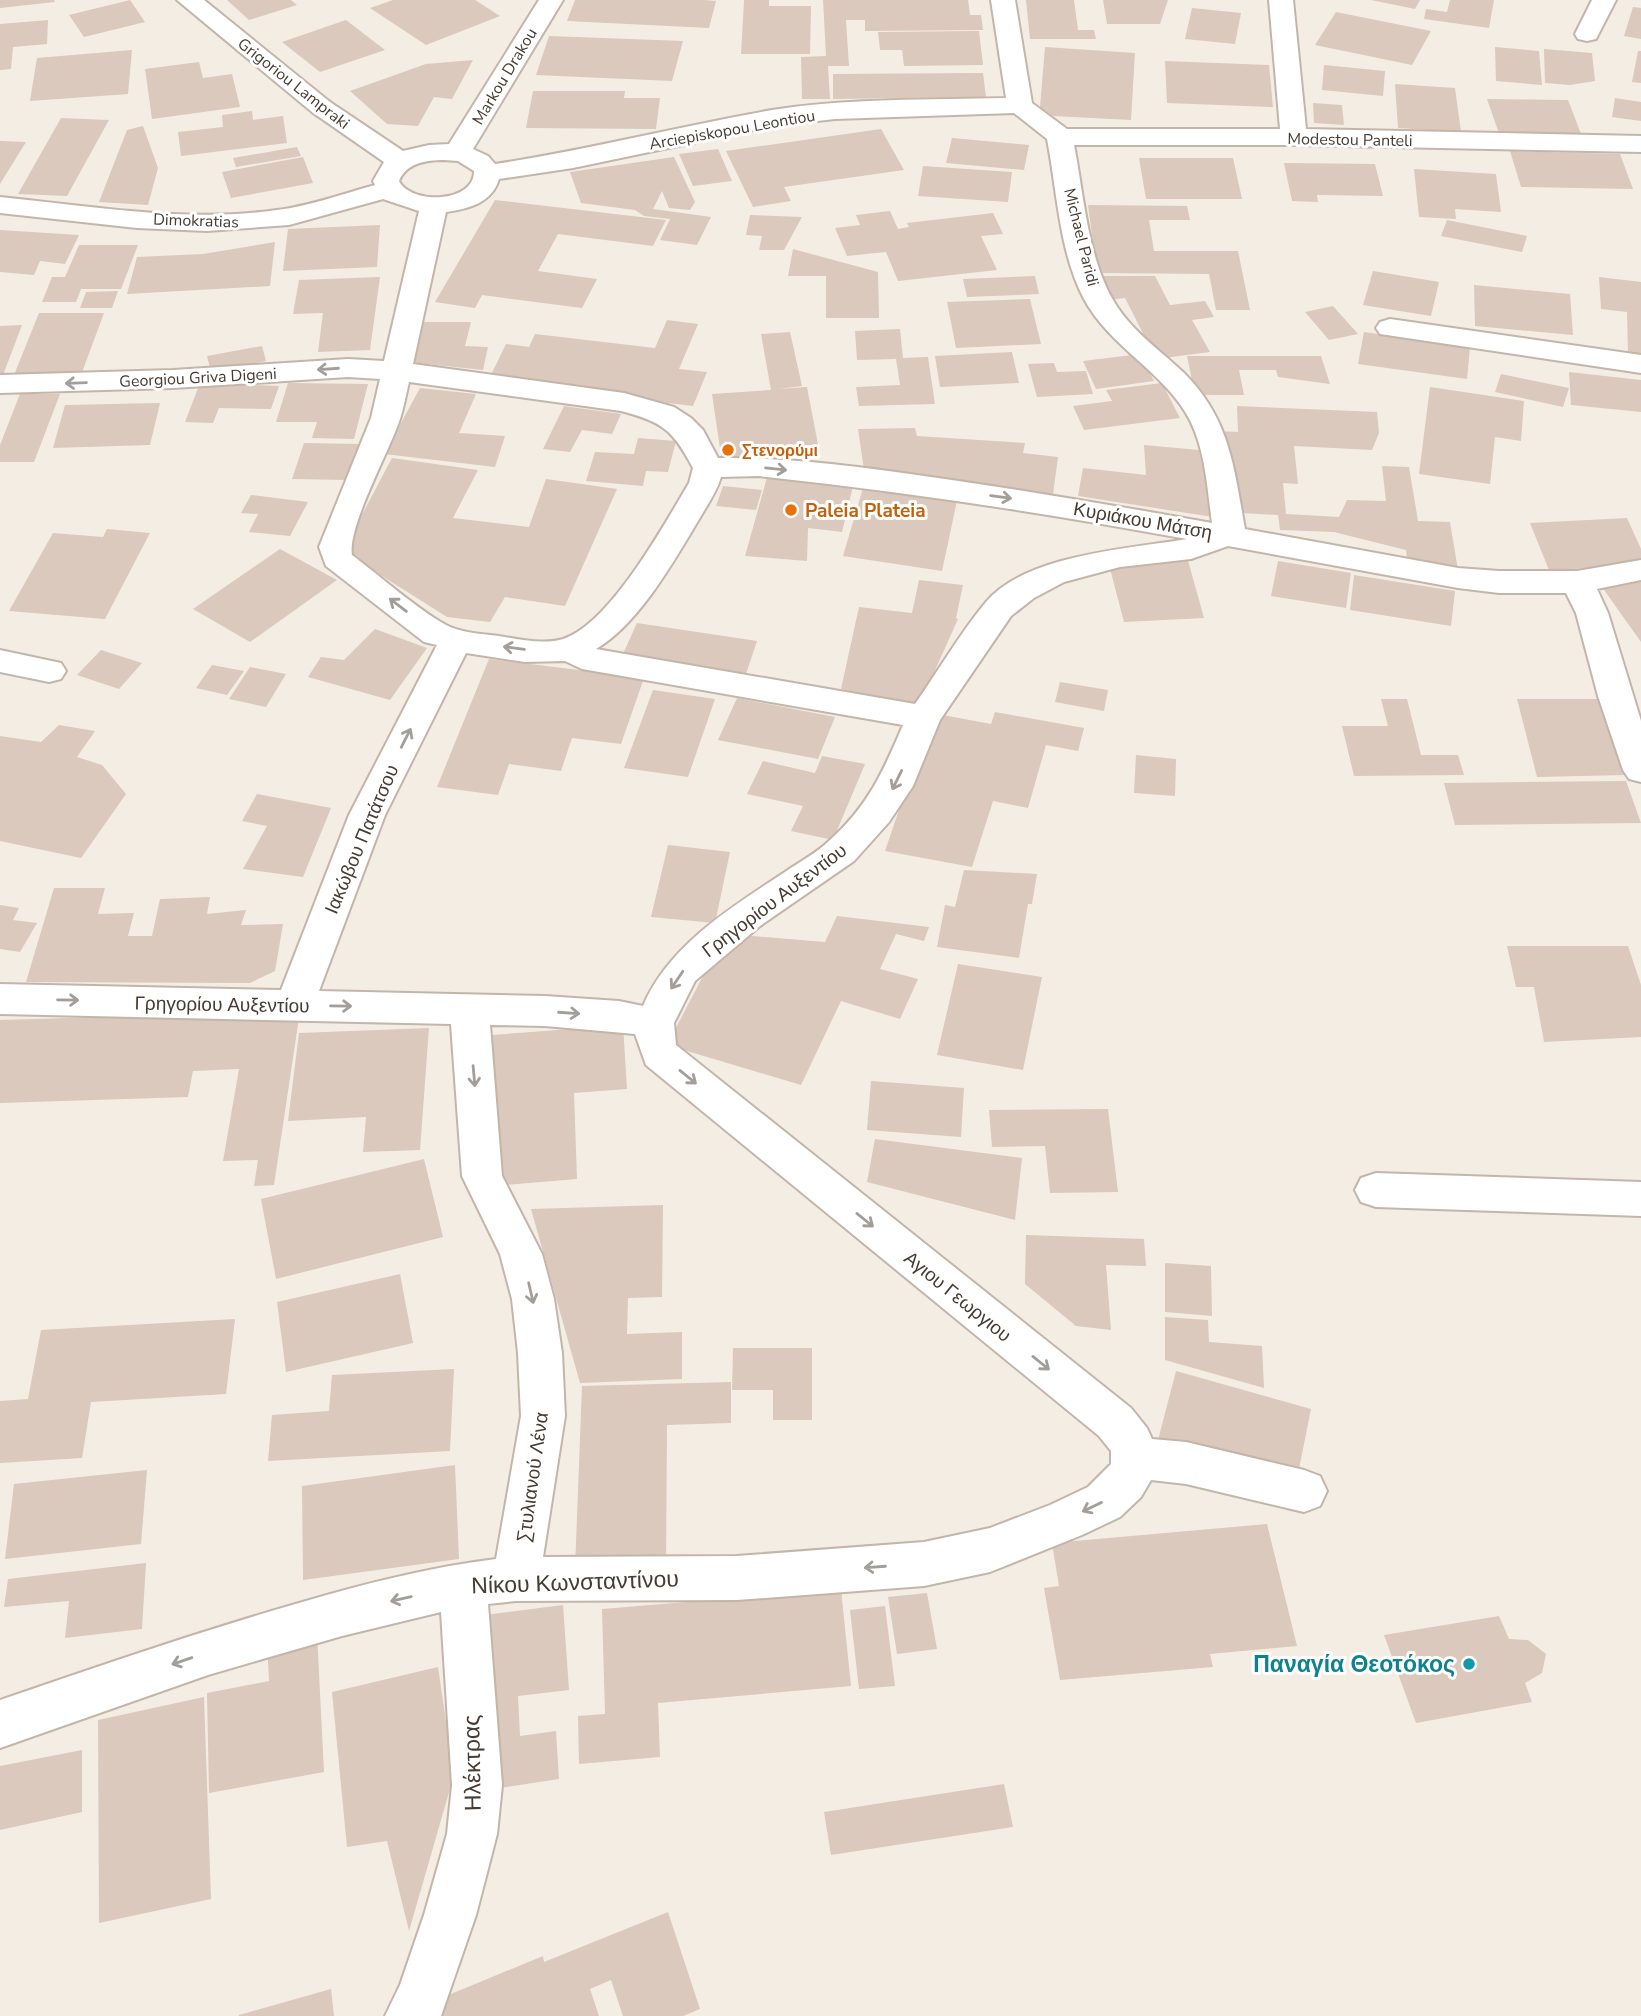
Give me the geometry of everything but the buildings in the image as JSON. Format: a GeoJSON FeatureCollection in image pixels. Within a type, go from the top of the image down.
{"type":"FeatureCollection","features":[{"type":"Feature","properties":{"kind":"street","name":"Grigoriou Lampraki"},"geometry":{"type":"LineString","coordinates":[[189,0],[321,107],[402,162]]}},
{"type":"Feature","properties":{"kind":"street","name":"Markou Drakou"},"geometry":{"type":"LineString","coordinates":[[457,153],[551,0]]}},
{"type":"Feature","properties":{"kind":"street"},"geometry":{"type":"LineString","coordinates":[[1003,0],[1020,105],[1060,137]]}},
{"type":"Feature","properties":{"kind":"street"},"geometry":{"type":"LineString","coordinates":[[1281,0],[1294,137]]}},
{"type":"Feature","properties":{"kind":"street"},"geometry":{"type":"LineString","coordinates":[[1587,34],[1604,0]]}},
{"type":"Feature","properties":{"kind":"street","name":"Arciepiskopou Leontiou"},"geometry":{"type":"LineString","coordinates":[[488,173],[573,160],[773,118],[835,111],[1020,105]]}},
{"type":"Feature","properties":{"kind":"street","name":"Modestou Panteli"},"geometry":{"type":"LineString","coordinates":[[1060,137],[1294,137],[1641,144]]}},
{"type":"Feature","properties":{"kind":"street","name":"Michael Paridi"},"geometry":{"type":"LineString","coordinates":[[1060,137],[1085,261],[1097,298],[1111,318],[1196,406],[1210,432],[1230,534]]}},
{"type":"Feature","properties":{"kind":"street"},"geometry":{"type":"LineString","coordinates":[[428,153],[457,153],[480,161],[488,173],[484,187],[474,195],[452,203],[434,205],[402,200],[389,189],[387,176],[402,162],[428,153]]}},
{"type":"Feature","properties":{"kind":"street","name":"Dimokratias"},"geometry":{"type":"LineString","coordinates":[[0,205],[134,217],[246,222],[299,215],[389,189]]}},
{"type":"Feature","properties":{"kind":"street"},"geometry":{"type":"LineString","coordinates":[[434,205],[386,418],[335,547],[337,559],[436,634],[456,640],[551,653],[572,649],[598,634],[654,568],[704,483],[708,468]]}},
{"type":"Feature","properties":{"kind":"street"},"geometry":{"type":"LineString","coordinates":[[1390,328],[1641,364]]}},
{"type":"Feature","properties":{"kind":"street","name":"Georgiou Griva Digeni"},"geometry":{"type":"LineString","coordinates":[[0,384],[173,379],[348,368],[396,371],[624,402],[663,413],[680,424],[692,437],[708,468]]}},
{"type":"Feature","properties":{"kind":"street","name":"Κυριάκου Μάτση"},"geometry":{"type":"LineString","coordinates":[[708,468],[758,467],[880,480],[1067,506],[1230,534],[1305,552],[1458,578],[1499,582],[1577,582],[1641,570]]}},
{"type":"Feature","properties":{"kind":"street","name":"Γρηγορίου Αυξεντίου"},"geometry":{"type":"LineString","coordinates":[[0,999],[469,1008],[607,1015],[655,1023],[665,999],[682,971],[747,916],[841,852],[867,823],[895,786],[924,717],[999,608],[1023,590],[1053,575],[1119,557],[1191,549],[1230,534]]}},
{"type":"Feature","properties":{"kind":"street"},"geometry":{"type":"LineString","coordinates":[[1577,582],[1592,613],[1615,696],[1641,770]]}},
{"type":"Feature","properties":{"kind":"street","name":"Ιακώβου Πατάτσου"},"geometry":{"type":"LineString","coordinates":[[295,1005],[367,815],[456,640]]}},
{"type":"Feature","properties":{"kind":"street"},"geometry":{"type":"LineString","coordinates":[[572,649],[582,658],[924,717]]}},
{"type":"Feature","properties":{"kind":"street"},"geometry":{"type":"LineString","coordinates":[[0,661],[49,671]]}},
{"type":"Feature","properties":{"kind":"street","name":"Στυλιανού Λένα"},"geometry":{"type":"LineString","coordinates":[[469,1008],[482,1176],[521,1254],[533,1299],[540,1353],[543,1416],[516,1580]]}},
{"type":"Feature","properties":{"kind":"street","name":"Αγιου Γεωργιου"},"geometry":{"type":"LineString","coordinates":[[655,1023],[654,1039],[660,1054],[1115,1422],[1131,1442],[1135,1458]]}},
{"type":"Feature","properties":{"kind":"street"},"geometry":{"type":"LineString","coordinates":[[1376,1190],[1641,1199]]}},
{"type":"Feature","properties":{"kind":"street"},"geometry":{"type":"LineString","coordinates":[[1135,1458],[1186,1463],[1304,1491]]}},
{"type":"Feature","properties":{"kind":"street","name":"Νίκου Κωνσταντίνου"},"geometry":{"type":"LineString","coordinates":[[0,1724],[208,1652],[342,1613],[463,1585],[516,1580],[737,1578],[925,1564],[990,1550],[1104,1502],[1125,1482],[1132,1472],[1135,1458]]}},
{"type":"Feature","properties":{"kind":"street","name":"Ηλέκτρας"},"geometry":{"type":"LineString","coordinates":[[417,2006],[450,1915],[472,1834],[477,1785],[463,1585]]}},
{"type":"Feature","properties":{"kind":"place","name":"Στενορύμι"},"geometry":{"type":"Point","coordinates":[728,450]}},
{"type":"Feature","properties":{"kind":"place","name":"Paleia Plateia"},"geometry":{"type":"Point","coordinates":[791,510]}},
{"type":"Feature","properties":{"kind":"place","name":"Παναγία Θεοτόκος"},"geometry":{"type":"Point","coordinates":[1469,1664]}}]}
